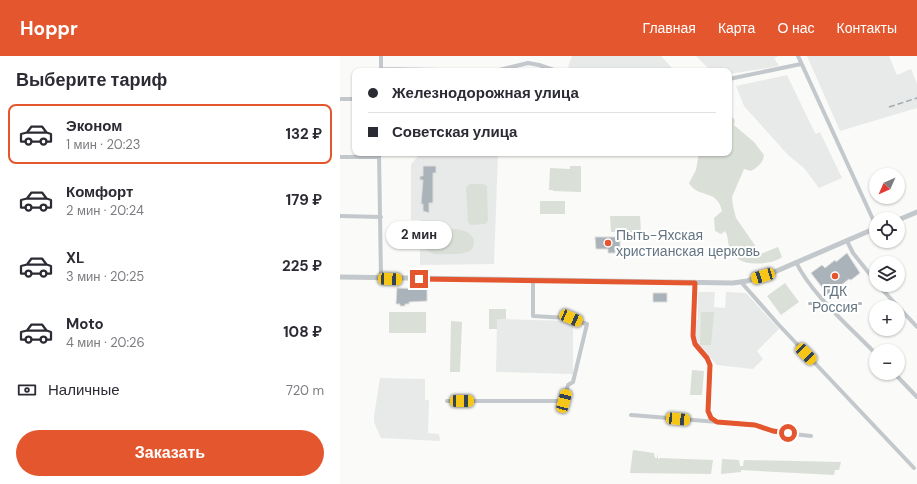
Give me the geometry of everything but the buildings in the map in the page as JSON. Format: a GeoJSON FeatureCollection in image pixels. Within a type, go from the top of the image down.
{"type":"FeatureCollection","features":[{"type":"Feature","properties":{"kind":"street"},"geometry":{"type":"LineString","coordinates":[[381,56],[381,68]]}},
{"type":"Feature","properties":{"kind":"street"},"geometry":{"type":"LineString","coordinates":[[798,56],[869,212]]}},
{"type":"Feature","properties":{"kind":"street"},"geometry":{"type":"LineString","coordinates":[[507,68],[528,63],[539,64],[549,68]]}},
{"type":"Feature","properties":{"kind":"street"},"geometry":{"type":"LineString","coordinates":[[732,78],[801,64]]}},
{"type":"Feature","properties":{"kind":"street"},"geometry":{"type":"LineString","coordinates":[[340,99],[352,99]]}},
{"type":"Feature","properties":{"kind":"street"},"geometry":{"type":"LineString","coordinates":[[340,157],[360,156]]}},
{"type":"Feature","properties":{"kind":"street"},"geometry":{"type":"LineString","coordinates":[[379,156],[381,278]]}},
{"type":"Feature","properties":{"kind":"street"},"geometry":{"type":"LineString","coordinates":[[905,217],[917,212]]}},
{"type":"Feature","properties":{"kind":"street"},"geometry":{"type":"LineString","coordinates":[[340,216],[381,217]]}},
{"type":"Feature","properties":{"kind":"street"},"geometry":{"type":"LineString","coordinates":[[340,278],[695,283],[741,282],[763,276],[869,230]]}},
{"type":"Feature","properties":{"kind":"street"},"geometry":{"type":"LineString","coordinates":[[847,241],[851,250],[869,273]]}},
{"type":"Feature","properties":{"kind":"street"},"geometry":{"type":"LineString","coordinates":[[796,262],[802,275],[814,289],[869,347]]}},
{"type":"Feature","properties":{"kind":"street"},"geometry":{"type":"LineString","coordinates":[[447,401],[564,401],[568,385],[573,382],[587,324],[568,318],[533,316],[533,280]]}},
{"type":"Feature","properties":{"kind":"street"},"geometry":{"type":"LineString","coordinates":[[741,282],[758,303],[914,468]]}},
{"type":"Feature","properties":{"kind":"street"},"geometry":{"type":"LineString","coordinates":[[695,283],[693,340],[710,365],[708,411],[711,418],[717,422]]}},
{"type":"Feature","properties":{"kind":"street"},"geometry":{"type":"LineString","coordinates":[[884,292],[917,327]]}},
{"type":"Feature","properties":{"kind":"street"},"geometry":{"type":"LineString","coordinates":[[901,380],[917,397]]}},
{"type":"Feature","properties":{"kind":"street"},"geometry":{"type":"LineString","coordinates":[[631,415],[755,425],[776,432],[811,436]]}},
{"type":"Feature","properties":{"kind":"shaded area"},"geometry":{"type":"Polygon","coordinates":[[[572,56],[661,56],[672,68],[570,68],[568,67],[572,56]]]}},
{"type":"Feature","properties":{"kind":"shaded area"},"geometry":{"type":"Polygon","coordinates":[[[696,56],[779,56],[774,58],[779,66],[732,74],[732,68],[708,68],[696,56]]]}},
{"type":"Feature","properties":{"kind":"shaded area"},"geometry":{"type":"Polygon","coordinates":[[[807,56],[889,56],[897,75],[911,69],[917,84],[917,108],[840,131],[807,56]]]}},
{"type":"Feature","properties":{"kind":"shaded area"},"geometry":{"type":"Polygon","coordinates":[[[787,75],[813,129],[816,134],[820,132],[842,178],[819,188],[804,168],[788,155],[744,106],[736,86],[787,75]]]}},
{"type":"Feature","properties":{"kind":"shaded area"},"geometry":{"type":"Polygon","coordinates":[[[732,117],[735,120],[734,125],[754,142],[764,155],[761,163],[756,168],[751,171],[744,169],[732,197],[736,218],[761,254],[778,247],[782,257],[768,263],[755,264],[744,262],[737,258],[729,246],[725,231],[721,234],[715,231],[714,218],[722,211],[720,204],[712,196],[697,191],[689,183],[696,170],[698,156],[732,156],[732,117]]]}},
{"type":"Feature","properties":{"kind":"shaded area"},"geometry":{"type":"Polygon","coordinates":[[[418,156],[498,156],[494,264],[420,265],[420,220],[411,220],[411,164],[418,156]]]}},
{"type":"Feature","properties":{"kind":"shaded area"},"geometry":{"type":"Polygon","coordinates":[[[570,166],[581,166],[581,192],[549,190],[550,168],[570,169],[570,166]]]}},
{"type":"Feature","properties":{"kind":"shaded area"},"geometry":{"type":"Polygon","coordinates":[[[470,184],[483,184],[487,186],[488,221],[485,224],[471,225],[468,222],[466,187],[470,184]]]}},
{"type":"Feature","properties":{"kind":"shaded area"},"geometry":{"type":"Polygon","coordinates":[[[540,201],[565,201],[565,214],[540,214],[540,201]]]}},
{"type":"Feature","properties":{"kind":"shaded area"},"geometry":{"type":"Polygon","coordinates":[[[610,216],[640,216],[641,232],[611,232],[610,216]]]}},
{"type":"Feature","properties":{"kind":"shaded area"},"geometry":{"type":"Polygon","coordinates":[[[455,229],[466,232],[473,238],[473,248],[470,251],[462,253],[431,253],[425,247],[424,241],[427,234],[433,230],[455,229]]]}},
{"type":"Feature","properties":{"kind":"shaded area"},"geometry":{"type":"Polygon","coordinates":[[[785,283],[799,302],[781,315],[767,296],[785,283]]]}},
{"type":"Feature","properties":{"kind":"shaded area"},"geometry":{"type":"Polygon","coordinates":[[[698,292],[715,292],[714,307],[725,308],[726,292],[746,293],[779,329],[757,351],[763,359],[753,369],[717,365],[695,341],[696,320],[698,320],[698,292]]]}},
{"type":"Feature","properties":{"kind":"shaded area"},"geometry":{"type":"Polygon","coordinates":[[[489,309],[506,309],[506,319],[497,319],[497,329],[489,329],[489,309]]]}},
{"type":"Feature","properties":{"kind":"shaded area"},"geometry":{"type":"Polygon","coordinates":[[[389,312],[426,312],[426,333],[389,333],[389,312]]]}},
{"type":"Feature","properties":{"kind":"shaded area"},"geometry":{"type":"Polygon","coordinates":[[[701,312],[714,312],[711,345],[700,345],[701,312]]]}},
{"type":"Feature","properties":{"kind":"shaded area"},"geometry":{"type":"Polygon","coordinates":[[[497,319],[570,321],[573,323],[573,374],[496,372],[497,319]]]}},
{"type":"Feature","properties":{"kind":"shaded area"},"geometry":{"type":"Polygon","coordinates":[[[451,321],[462,322],[460,372],[450,372],[451,321]]]}},
{"type":"Feature","properties":{"kind":"shaded area"},"geometry":{"type":"Polygon","coordinates":[[[692,370],[704,371],[702,395],[690,395],[692,370]]]}},
{"type":"Feature","properties":{"kind":"shaded area"},"geometry":{"type":"Polygon","coordinates":[[[380,378],[425,379],[425,400],[429,400],[428,433],[439,434],[440,441],[381,438],[374,422],[380,378]]]}},
{"type":"Feature","properties":{"kind":"shaded area"},"geometry":{"type":"Polygon","coordinates":[[[633,450],[654,453],[655,458],[657,458],[658,453],[658,459],[713,460],[711,474],[630,473],[633,450]]]}},
{"type":"Feature","properties":{"kind":"shaded area"},"geometry":{"type":"Polygon","coordinates":[[[722,459],[739,460],[740,466],[743,466],[744,460],[841,462],[839,470],[835,470],[834,475],[741,470],[741,472],[721,474],[722,459]]]}},
{"type":"Feature","properties":{"kind":"railway"},"geometry":{"type":"LineString","coordinates":[[889,107],[917,98]]}},
{"type":"Feature","properties":{"kind":"place","name":"Пыть-Яхская христианская церковь"},"geometry":{"type":"Point","coordinates":[608,243]}},
{"type":"Feature","properties":{"kind":"place","name":"ГДК \"Россия\""},"geometry":{"type":"Point","coordinates":[835,276]}},
{"type":"Feature","properties":{"kind":"route"},"geometry":{"type":"LineString","coordinates":[[419,279],[695,283],[693,340],[707,358],[710,365],[708,411],[711,418],[717,422],[755,425],[773,431],[788,433]]}}]}
